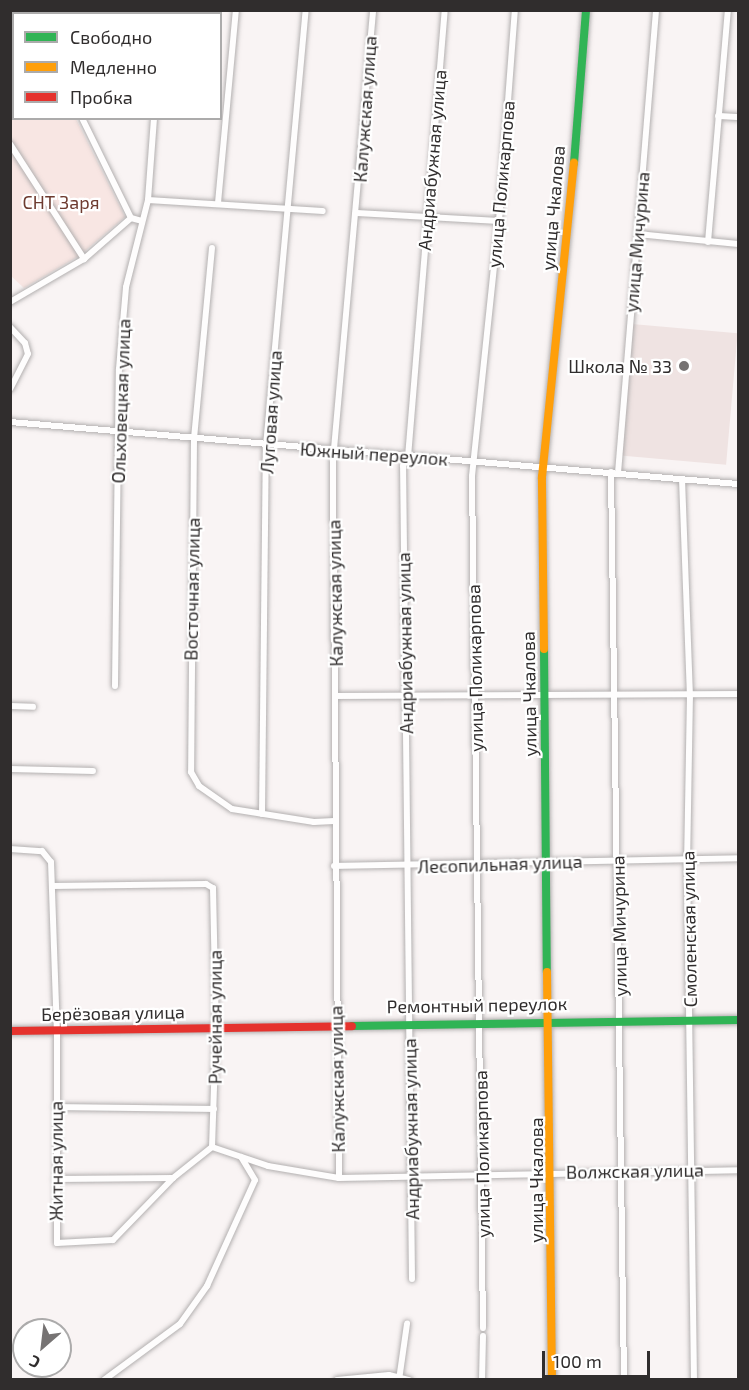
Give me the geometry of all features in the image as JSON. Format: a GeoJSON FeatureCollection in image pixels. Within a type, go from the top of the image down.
{"type":"FeatureCollection","features":[{"type":"Feature","properties":{"kind":"street"},"geometry":{"type":"LineString","coordinates":[[218,203],[236,10]]}},
{"type":"Feature","properties":{"kind":"street","name":"Луговая улица"},"geometry":{"type":"LineString","coordinates":[[262,814],[266,446],[306,10]]}},
{"type":"Feature","properties":{"kind":"street","name":"Калужская улица"},"geometry":{"type":"LineString","coordinates":[[339,1178],[334,866],[336,696],[334,451],[357,213],[373,10]]}},
{"type":"Feature","properties":{"kind":"street","name":"Андриабужная улица"},"geometry":{"type":"LineString","coordinates":[[412,1279],[403,466],[408,457],[445,10]]}},
{"type":"Feature","properties":{"kind":"street","name":"улица Поликарпова"},"geometry":{"type":"LineString","coordinates":[[483,1328],[474,461],[499,221],[515,10]]}},
{"type":"Feature","properties":{"kind":"street","name":"улица Чкалова"},"geometry":{"type":"LineString","coordinates":[[552,1380],[553,1173],[542,477],[546,466],[586,10]]}},
{"type":"Feature","properties":{"kind":"street","name":"улица Мичурина"},"geometry":{"type":"LineString","coordinates":[[624,1380],[615,694],[615,473],[657,10]]}},
{"type":"Feature","properties":{"kind":"street"},"geometry":{"type":"LineString","coordinates":[[708,242],[728,10]]}},
{"type":"Feature","properties":{"kind":"street"},"geometry":{"type":"LineString","coordinates":[[718,116],[738,117]]}},
{"type":"Feature","properties":{"kind":"street"},"geometry":{"type":"LineString","coordinates":[[83,120],[131,218],[141,221]]}},
{"type":"Feature","properties":{"kind":"street","name":"Ольховецкая улица"},"geometry":{"type":"LineString","coordinates":[[115,686],[119,433],[126,286],[148,200],[154,120]]}},
{"type":"Feature","properties":{"kind":"street"},"geometry":{"type":"LineString","coordinates":[[10,144],[84,259]]}},
{"type":"Feature","properties":{"kind":"street"},"geometry":{"type":"LineString","coordinates":[[148,200],[323,211]]}},
{"type":"Feature","properties":{"kind":"street"},"geometry":{"type":"LineString","coordinates":[[357,213],[499,221]]}},
{"type":"Feature","properties":{"kind":"street"},"geometry":{"type":"LineString","coordinates":[[10,302],[84,259],[131,218]]}},
{"type":"Feature","properties":{"kind":"street"},"geometry":{"type":"LineString","coordinates":[[638,234],[738,244]]}},
{"type":"Feature","properties":{"kind":"street","name":"Восточная улица"},"geometry":{"type":"LineString","coordinates":[[212,248],[194,439],[191,772],[198,786],[232,809],[314,822],[334,821]]}},
{"type":"Feature","properties":{"kind":"street"},"geometry":{"type":"LineString","coordinates":[[10,327],[25,343],[28,354],[10,389]]}},
{"type":"Feature","properties":{"kind":"street","name":"Южный переулок"},"geometry":{"type":"LineString","coordinates":[[10,423],[266,446],[546,466],[738,484]]}},
{"type":"Feature","properties":{"kind":"street","name":"Смоленская улица"},"geometry":{"type":"LineString","coordinates":[[682,479],[690,694],[687,859],[691,1020],[694,1380]]}},
{"type":"Feature","properties":{"kind":"street"},"geometry":{"type":"LineString","coordinates":[[336,696],[738,694]]}},
{"type":"Feature","properties":{"kind":"street"},"geometry":{"type":"LineString","coordinates":[[10,706],[33,707]]}},
{"type":"Feature","properties":{"kind":"street"},"geometry":{"type":"LineString","coordinates":[[10,769],[93,771]]}},
{"type":"Feature","properties":{"kind":"street","name":"Житная улица"},"geometry":{"type":"LineString","coordinates":[[10,849],[48,855],[52,886],[57,1030],[57,1243],[100,1243],[121,1233],[173,1178],[212,1148]]}},
{"type":"Feature","properties":{"kind":"street","name":"Лесопильная улица"},"geometry":{"type":"LineString","coordinates":[[334,866],[408,867],[738,858]]}},
{"type":"Feature","properties":{"kind":"street","name":"Ручейная улица"},"geometry":{"type":"LineString","coordinates":[[52,886],[206,884],[213,888],[216,1027],[212,1148]]}},
{"type":"Feature","properties":{"kind":"street","name":"Ремонтный переулок"},"geometry":{"type":"LineString","coordinates":[[216,1027],[480,1021],[738,1020]]}},
{"type":"Feature","properties":{"kind":"street","name":"Берёзовая улица"},"geometry":{"type":"LineString","coordinates":[[10,1031],[216,1027]]}},
{"type":"Feature","properties":{"kind":"street"},"geometry":{"type":"LineString","coordinates":[[56,1107],[214,1109]]}},
{"type":"Feature","properties":{"kind":"street","name":"Волжская улица"},"geometry":{"type":"LineString","coordinates":[[212,1148],[268,1166],[339,1178],[738,1170]]}},
{"type":"Feature","properties":{"kind":"street"},"geometry":{"type":"LineString","coordinates":[[104,1380],[180,1324],[207,1286],[255,1180],[254,1172],[239,1155]]}},
{"type":"Feature","properties":{"kind":"street"},"geometry":{"type":"LineString","coordinates":[[56,1179],[173,1178]]}},
{"type":"Feature","properties":{"kind":"street"},"geometry":{"type":"LineString","coordinates":[[400,1378],[407,1324]]}},
{"type":"Feature","properties":{"kind":"street"},"geometry":{"type":"LineString","coordinates":[[482,1380],[483,1336]]}},
{"type":"Feature","properties":{"kind":"street"},"geometry":{"type":"LineString","coordinates":[[338,1380],[400,1378],[409,1380]]}},
{"type":"Feature","properties":{"kind":"shaded area","name":"Школа № 33"},"geometry":{"type":"Polygon","coordinates":[[[632,324],[738,333],[726,465],[620,455],[632,324]]]}},
{"type":"Feature","properties":{"kind":"green space","name":"СНТ Заря"},"geometry":{"type":"Polygon","coordinates":[[[10,20],[12,120],[76,120],[125,217],[79,256],[24,288],[11,276],[10,20]]]}},
{"type":"Feature","properties":{"kind":"traffic: fast"},"geometry":{"type":"LineString","coordinates":[[574,163],[586,10]]}},
{"type":"Feature","properties":{"kind":"traffic: fast"},"geometry":{"type":"LineString","coordinates":[[544,649],[547,972]]}},
{"type":"Feature","properties":{"kind":"traffic: fast"},"geometry":{"type":"LineString","coordinates":[[352,1026],[738,1020]]}},
{"type":"Feature","properties":{"kind":"traffic: slow"},"geometry":{"type":"LineString","coordinates":[[544,649],[542,477],[574,163]]}},
{"type":"Feature","properties":{"kind":"traffic: slow"},"geometry":{"type":"LineString","coordinates":[[547,972],[552,1380]]}},
{"type":"Feature","properties":{"kind":"traffic: jam"},"geometry":{"type":"LineString","coordinates":[[10,1031],[352,1026]]}},
{"type":"Feature","properties":{"kind":"place","name":"Школа № 33"},"geometry":{"type":"Point","coordinates":[684,366]}}]}
